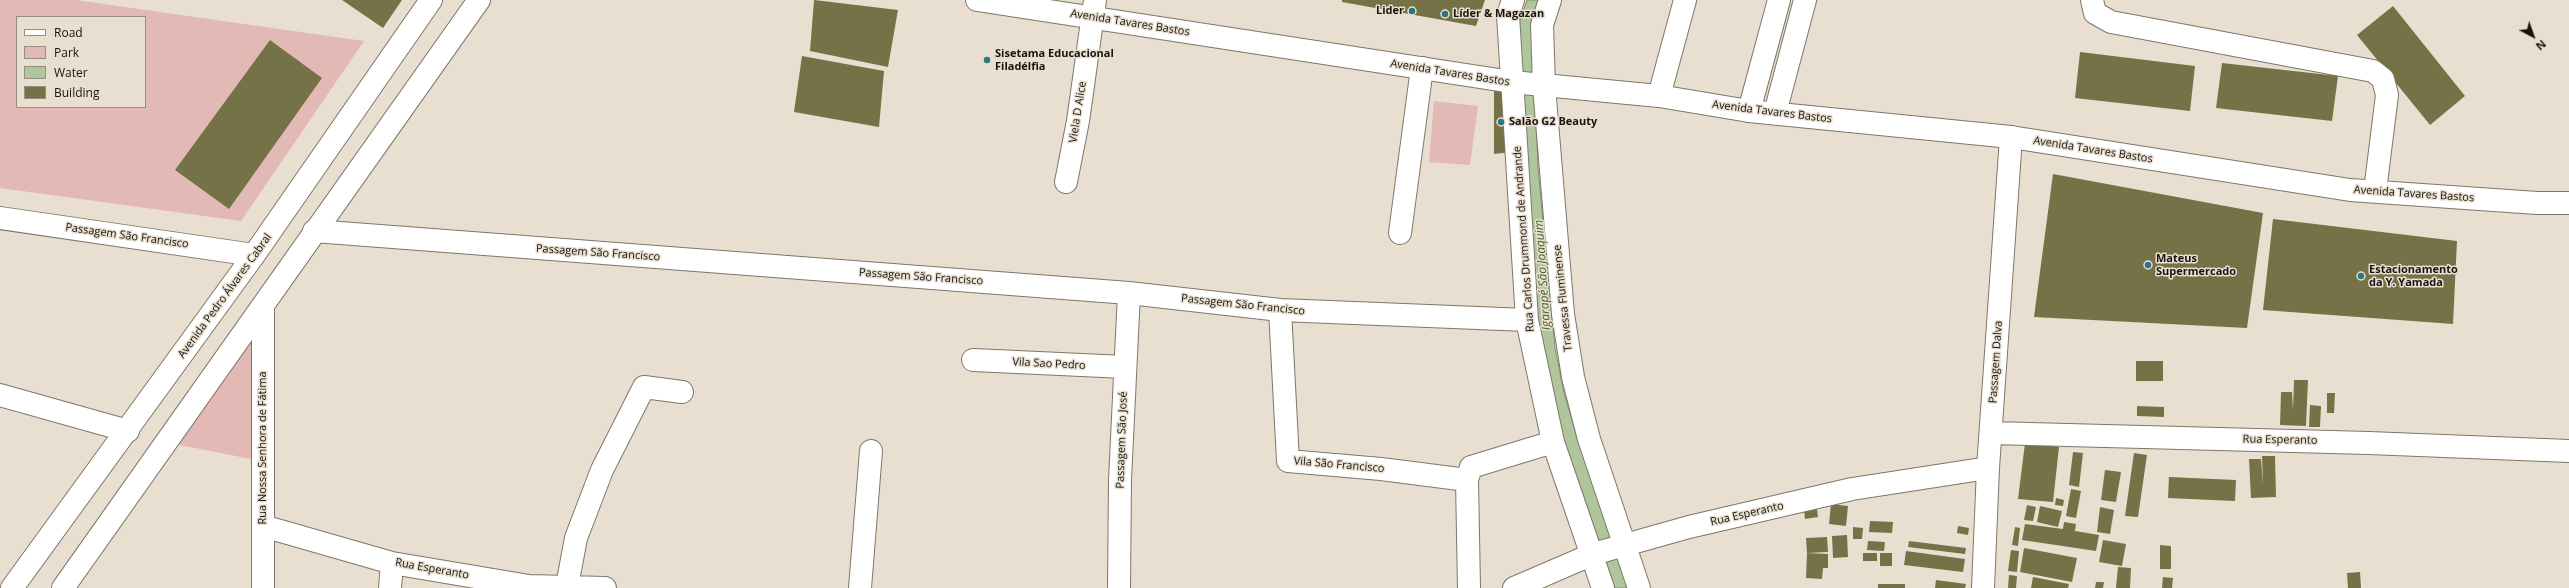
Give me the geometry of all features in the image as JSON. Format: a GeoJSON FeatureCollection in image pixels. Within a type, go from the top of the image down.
{"type":"FeatureCollection","features":[{"type":"Feature","properties":{"kind":"street","name":"Avenida Pedro Álvares Cabral"},"geometry":{"type":"LineString","coordinates":[[12,588],[128,431],[254,255],[432,0]]}},
{"type":"Feature","properties":{"kind":"street"},"geometry":{"type":"LineString","coordinates":[[63,588],[263,308],[314,231],[479,0]]}},
{"type":"Feature","properties":{"kind":"street","name":"Avenida Tavares Bastos"},"geometry":{"type":"LineString","coordinates":[[977,0],[1093,8],[1422,68],[1515,83],[1659,96],[1775,113],[2011,137],[2350,190],[2537,203],[2569,203]]}},
{"type":"Feature","properties":{"kind":"street","name":"Rua Carlos Drummond de Andrande"},"geometry":{"type":"LineString","coordinates":[[1513,0],[1508,15],[1515,83],[1527,320],[1553,442],[1609,549],[1603,588]]}},
{"type":"Feature","properties":{"kind":"street","name":"Travessa Fluminense"},"geometry":{"type":"LineString","coordinates":[[1550,0],[1542,25],[1542,86],[1563,314],[1573,377],[1589,439],[1609,549],[1639,588]]}},
{"type":"Feature","properties":{"kind":"street"},"geometry":{"type":"LineString","coordinates":[[1659,96],[1685,0]]}},
{"type":"Feature","properties":{"kind":"street"},"geometry":{"type":"LineString","coordinates":[[1750,110],[1779,0]]}},
{"type":"Feature","properties":{"kind":"street"},"geometry":{"type":"LineString","coordinates":[[1775,113],[1805,0]]}},
{"type":"Feature","properties":{"kind":"street"},"geometry":{"type":"LineString","coordinates":[[2092,0],[2095,13],[2111,22],[2373,72],[2383,79],[2387,95],[2375,191]]}},
{"type":"Feature","properties":{"kind":"street","name":"Viela D Alice"},"geometry":{"type":"LineString","coordinates":[[1066,182],[1078,121],[1093,8]]}},
{"type":"Feature","properties":{"kind":"street"},"geometry":{"type":"LineString","coordinates":[[1400,233],[1422,68]]}},
{"type":"Feature","properties":{"kind":"street","name":"Passagem Dalva"},"geometry":{"type":"LineString","coordinates":[[1983,588],[1988,468],[1992,433],[2011,137]]}},
{"type":"Feature","properties":{"kind":"street","name":"Passagem São Francisco"},"geometry":{"type":"LineString","coordinates":[[0,218],[254,255]]}},
{"type":"Feature","properties":{"kind":"street","name":"Passagem São Francisco"},"geometry":{"type":"LineString","coordinates":[[314,231],[1128,293],[1280,310],[1527,320]]}},
{"type":"Feature","properties":{"kind":"street","name":"Passagem São José"},"geometry":{"type":"LineString","coordinates":[[1120,588],[1120,480],[1128,293]]}},
{"type":"Feature","properties":{"kind":"street","name":"Rua Nossa Senhora de Fátima"},"geometry":{"type":"LineString","coordinates":[[263,308],[263,588]]}},
{"type":"Feature","properties":{"kind":"street","name":"Vila São Francisco"},"geometry":{"type":"LineString","coordinates":[[1280,310],[1288,461],[1381,469],[1467,480]]}},
{"type":"Feature","properties":{"kind":"street","name":"Vila Sao Pedro"},"geometry":{"type":"LineString","coordinates":[[973,360],[1125,367]]}},
{"type":"Feature","properties":{"kind":"street"},"geometry":{"type":"LineString","coordinates":[[567,586],[576,538],[600,477],[644,387],[682,392]]}},
{"type":"Feature","properties":{"kind":"street"},"geometry":{"type":"LineString","coordinates":[[0,395],[128,431]]}},
{"type":"Feature","properties":{"kind":"street","name":"Rua Esperanto"},"geometry":{"type":"LineString","coordinates":[[1992,433],[2369,443],[2569,451]]}},
{"type":"Feature","properties":{"kind":"street"},"geometry":{"type":"LineString","coordinates":[[1468,588],[1467,480],[1471,467],[1553,442]]}},
{"type":"Feature","properties":{"kind":"street"},"geometry":{"type":"LineString","coordinates":[[860,588],[871,451]]}},
{"type":"Feature","properties":{"kind":"street","name":"Rua Esperanto"},"geometry":{"type":"LineString","coordinates":[[1514,588],[1609,549],[1852,489],[1988,468]]}},
{"type":"Feature","properties":{"kind":"street","name":"Rua Esperanto"},"geometry":{"type":"LineString","coordinates":[[263,526],[392,563],[504,585],[605,588]]}},
{"type":"Feature","properties":{"kind":"street"},"geometry":{"type":"LineString","coordinates":[[390,588],[392,563]]}},
{"type":"Feature","properties":{"kind":"green space"},"geometry":{"type":"Polygon","coordinates":[[[0,0],[76,0],[364,41],[241,221],[0,188],[0,0]]]}},
{"type":"Feature","properties":{"kind":"green space"},"geometry":{"type":"Polygon","coordinates":[[[1434,101],[1478,106],[1470,165],[1429,162],[1434,101]]]}},
{"type":"Feature","properties":{"kind":"green space"},"geometry":{"type":"Polygon","coordinates":[[[263,307],[256,460],[165,442],[263,307]]]}},
{"type":"Feature","properties":{"kind":"water","name":"Igarapé São Joaquim"},"geometry":{"type":"Polygon","coordinates":[[[1527,0],[1543,0],[1533,30],[1538,168],[1555,348],[1564,393],[1577,438],[1630,588],[1613,588],[1564,449],[1534,325],[1517,29],[1527,0]]]}},
{"type":"Feature","properties":{"kind":"building"},"geometry":{"type":"Polygon","coordinates":[[[342,0],[402,0],[383,28],[342,0]]]}},
{"type":"Feature","properties":{"kind":"building"},"geometry":{"type":"Polygon","coordinates":[[[814,0],[898,10],[888,67],[810,51],[814,0]]]}},
{"type":"Feature","properties":{"kind":"building","name":"Líder & Magazan"},"geometry":{"type":"Polygon","coordinates":[[[1342,0],[1485,0],[1476,26],[1342,2],[1342,0]]]}},
{"type":"Feature","properties":{"kind":"building"},"geometry":{"type":"Polygon","coordinates":[[[2393,6],[2465,96],[2430,125],[2357,35],[2393,6]]]}},
{"type":"Feature","properties":{"kind":"building"},"geometry":{"type":"Polygon","coordinates":[[[270,40],[322,78],[229,209],[175,170],[270,40]]]}},
{"type":"Feature","properties":{"kind":"building"},"geometry":{"type":"Polygon","coordinates":[[[2080,52],[2195,66],[2190,111],[2075,98],[2080,52]]]}},
{"type":"Feature","properties":{"kind":"building"},"geometry":{"type":"Polygon","coordinates":[[[802,56],[884,71],[879,127],[794,112],[802,56]]]}},
{"type":"Feature","properties":{"kind":"building"},"geometry":{"type":"Polygon","coordinates":[[[2222,63],[2338,76],[2332,121],[2216,108],[2222,63]]]}},
{"type":"Feature","properties":{"kind":"building","name":"Salão G2 Beauty"},"geometry":{"type":"Polygon","coordinates":[[[1494,90],[1505,92],[1511,152],[1494,154],[1494,90]]]}},
{"type":"Feature","properties":{"kind":"building","name":"Mateus Supermercado"},"geometry":{"type":"Polygon","coordinates":[[[2053,174],[2263,213],[2247,328],[2034,317],[2053,174]]]}},
{"type":"Feature","properties":{"kind":"building","name":"Estacionamento da Y. Yamada"},"geometry":{"type":"Polygon","coordinates":[[[2273,219],[2457,241],[2453,324],[2263,310],[2273,219]]]}},
{"type":"Feature","properties":{"kind":"building"},"geometry":{"type":"Polygon","coordinates":[[[2136,361],[2163,361],[2163,381],[2136,381],[2136,361]]]}},
{"type":"Feature","properties":{"kind":"building"},"geometry":{"type":"Polygon","coordinates":[[[2294,380],[2308,380],[2306,426],[2280,425],[2281,392],[2292,392],[2293,410],[2294,380]]]}},
{"type":"Feature","properties":{"kind":"building"},"geometry":{"type":"Polygon","coordinates":[[[2327,393],[2335,393],[2334,413],[2327,413],[2327,393]]]}},
{"type":"Feature","properties":{"kind":"building"},"geometry":{"type":"Polygon","coordinates":[[[2310,405],[2321,406],[2320,427],[2309,427],[2310,405]]]}},
{"type":"Feature","properties":{"kind":"building"},"geometry":{"type":"Polygon","coordinates":[[[2137,406],[2164,407],[2164,417],[2137,416],[2137,406]]]}},
{"type":"Feature","properties":{"kind":"building"},"geometry":{"type":"Polygon","coordinates":[[[2025,443],[2059,447],[2053,502],[2018,499],[2025,443]]]}},
{"type":"Feature","properties":{"kind":"building"},"geometry":{"type":"Polygon","coordinates":[[[2073,452],[2083,453],[2079,487],[2069,485],[2073,452]]]}},
{"type":"Feature","properties":{"kind":"building"},"geometry":{"type":"Polygon","coordinates":[[[2134,453],[2147,455],[2138,517],[2125,516],[2134,453]]]}},
{"type":"Feature","properties":{"kind":"building"},"geometry":{"type":"Polygon","coordinates":[[[2262,456],[2275,456],[2276,497],[2251,498],[2249,459],[2261,459],[2263,485],[2262,456]]]}},
{"type":"Feature","properties":{"kind":"building"},"geometry":{"type":"Polygon","coordinates":[[[2105,470],[2121,472],[2116,502],[2101,500],[2105,470]]]}},
{"type":"Feature","properties":{"kind":"building"},"geometry":{"type":"Polygon","coordinates":[[[2169,477],[2236,480],[2235,501],[2168,498],[2169,477]]]}},
{"type":"Feature","properties":{"kind":"building"},"geometry":{"type":"Polygon","coordinates":[[[2071,489],[2081,491],[2076,518],[2066,516],[2071,489]]]}},
{"type":"Feature","properties":{"kind":"building"},"geometry":{"type":"Polygon","coordinates":[[[2056,498],[2064,500],[2063,506],[2055,505],[2056,498]]]}},
{"type":"Feature","properties":{"kind":"building"},"geometry":{"type":"Polygon","coordinates":[[[1831,504],[1848,506],[1846,526],[1829,524],[1831,504]]]}},
{"type":"Feature","properties":{"kind":"building"},"geometry":{"type":"Polygon","coordinates":[[[2027,505],[2036,507],[2033,521],[2024,520],[2027,505]]]}},
{"type":"Feature","properties":{"kind":"building"},"geometry":{"type":"Polygon","coordinates":[[[2040,506],[2062,511],[2058,527],[2037,522],[2040,506]]]}},
{"type":"Feature","properties":{"kind":"building"},"geometry":{"type":"Polygon","coordinates":[[[2100,507],[2114,510],[2110,534],[2097,532],[2100,507]]]}},
{"type":"Feature","properties":{"kind":"building"},"geometry":{"type":"Polygon","coordinates":[[[1817,508],[1818,517],[1805,519],[1804,510],[1817,508]]]}},
{"type":"Feature","properties":{"kind":"building"},"geometry":{"type":"Polygon","coordinates":[[[1870,521],[1893,522],[1892,533],[1869,532],[1870,521]]]}},
{"type":"Feature","properties":{"kind":"building"},"geometry":{"type":"Polygon","coordinates":[[[2064,522],[2076,524],[2075,531],[2099,535],[2096,551],[2022,540],[2025,524],[2063,529],[2064,522]]]}},
{"type":"Feature","properties":{"kind":"building"},"geometry":{"type":"Polygon","coordinates":[[[1958,526],[1969,528],[1968,535],[1957,533],[1958,526]]]}},
{"type":"Feature","properties":{"kind":"building"},"geometry":{"type":"Polygon","coordinates":[[[1853,527],[1863,528],[1862,539],[1853,539],[1853,527]]]}},
{"type":"Feature","properties":{"kind":"building"},"geometry":{"type":"Polygon","coordinates":[[[2015,527],[2020,528],[2018,546],[2012,545],[2015,527]]]}},
{"type":"Feature","properties":{"kind":"building"},"geometry":{"type":"Polygon","coordinates":[[[1847,535],[1848,557],[1833,558],[1832,536],[1847,535]]]}},
{"type":"Feature","properties":{"kind":"building"},"geometry":{"type":"Polygon","coordinates":[[[1827,537],[1828,552],[1807,553],[1806,538],[1827,537]]]}},
{"type":"Feature","properties":{"kind":"building"},"geometry":{"type":"Polygon","coordinates":[[[2103,540],[2126,544],[2122,566],[2099,562],[2103,540]]]}},
{"type":"Feature","properties":{"kind":"building"},"geometry":{"type":"Polygon","coordinates":[[[1868,541],[1885,542],[1884,551],[1867,550],[1868,541]]]}},
{"type":"Feature","properties":{"kind":"building"},"geometry":{"type":"Polygon","coordinates":[[[1909,541],[1966,548],[1965,554],[1908,547],[1909,541]]]}},
{"type":"Feature","properties":{"kind":"building"},"geometry":{"type":"Polygon","coordinates":[[[2160,545],[2171,546],[2171,569],[2160,569],[2160,545]]]}},
{"type":"Feature","properties":{"kind":"building"},"geometry":{"type":"Polygon","coordinates":[[[2024,548],[2077,558],[2072,582],[2020,572],[2024,548]]]}},
{"type":"Feature","properties":{"kind":"building"},"geometry":{"type":"Polygon","coordinates":[[[2011,550],[2019,551],[2017,572],[2008,571],[2011,550]]]}},
{"type":"Feature","properties":{"kind":"building"},"geometry":{"type":"Polygon","coordinates":[[[1906,551],[1965,559],[1963,572],[1904,565],[1906,551]]]}},
{"type":"Feature","properties":{"kind":"building"},"geometry":{"type":"Polygon","coordinates":[[[1807,553],[1828,554],[1828,568],[1823,568],[1822,579],[1806,578],[1807,553]]]}},
{"type":"Feature","properties":{"kind":"building"},"geometry":{"type":"Polygon","coordinates":[[[1863,553],[1877,553],[1877,561],[1863,561],[1863,553]]]}},
{"type":"Feature","properties":{"kind":"building"},"geometry":{"type":"Polygon","coordinates":[[[1880,553],[1892,553],[1892,566],[1880,566],[1880,553]]]}},
{"type":"Feature","properties":{"kind":"building"},"geometry":{"type":"Polygon","coordinates":[[[2118,567],[2131,568],[2130,588],[2116,588],[2118,567]]]}},
{"type":"Feature","properties":{"kind":"building"},"geometry":{"type":"Polygon","coordinates":[[[2360,572],[2361,588],[2348,588],[2347,573],[2360,572]]]}},
{"type":"Feature","properties":{"kind":"building"},"geometry":{"type":"Polygon","coordinates":[[[2009,575],[2017,576],[2016,588],[2008,588],[2009,575]]]}},
{"type":"Feature","properties":{"kind":"building"},"geometry":{"type":"Polygon","coordinates":[[[2033,577],[2069,584],[2068,588],[2031,588],[2033,577]]]}},
{"type":"Feature","properties":{"kind":"building"},"geometry":{"type":"Polygon","coordinates":[[[2163,577],[2173,578],[2172,588],[2162,588],[2163,577]]]}},
{"type":"Feature","properties":{"kind":"building"},"geometry":{"type":"Polygon","coordinates":[[[1936,580],[1966,584],[1965,588],[1935,588],[1936,580]]]}},
{"type":"Feature","properties":{"kind":"building"},"geometry":{"type":"Polygon","coordinates":[[[2096,582],[2104,582],[2103,588],[2095,588],[2096,582]]]}},
{"type":"Feature","properties":{"kind":"building"},"geometry":{"type":"Polygon","coordinates":[[[1878,584],[1905,584],[1905,588],[1878,588],[1878,584]]]}},
{"type":"Feature","properties":{"kind":"place","name":"Lider"},"geometry":{"type":"Point","coordinates":[1412,11]}},
{"type":"Feature","properties":{"kind":"place","name":"Líder & Magazan"},"geometry":{"type":"Point","coordinates":[1445,14]}},
{"type":"Feature","properties":{"kind":"place","name":"Sisetama Educacional Filadélfia"},"geometry":{"type":"Point","coordinates":[987,60]}},
{"type":"Feature","properties":{"kind":"place","name":"Salão G2 Beauty"},"geometry":{"type":"Point","coordinates":[1501,122]}},
{"type":"Feature","properties":{"kind":"place","name":"Mateus Supermercado"},"geometry":{"type":"Point","coordinates":[2148,265]}},
{"type":"Feature","properties":{"kind":"place","name":"Estacionamento da Y. Yamada"},"geometry":{"type":"Point","coordinates":[2361,276]}}]}
